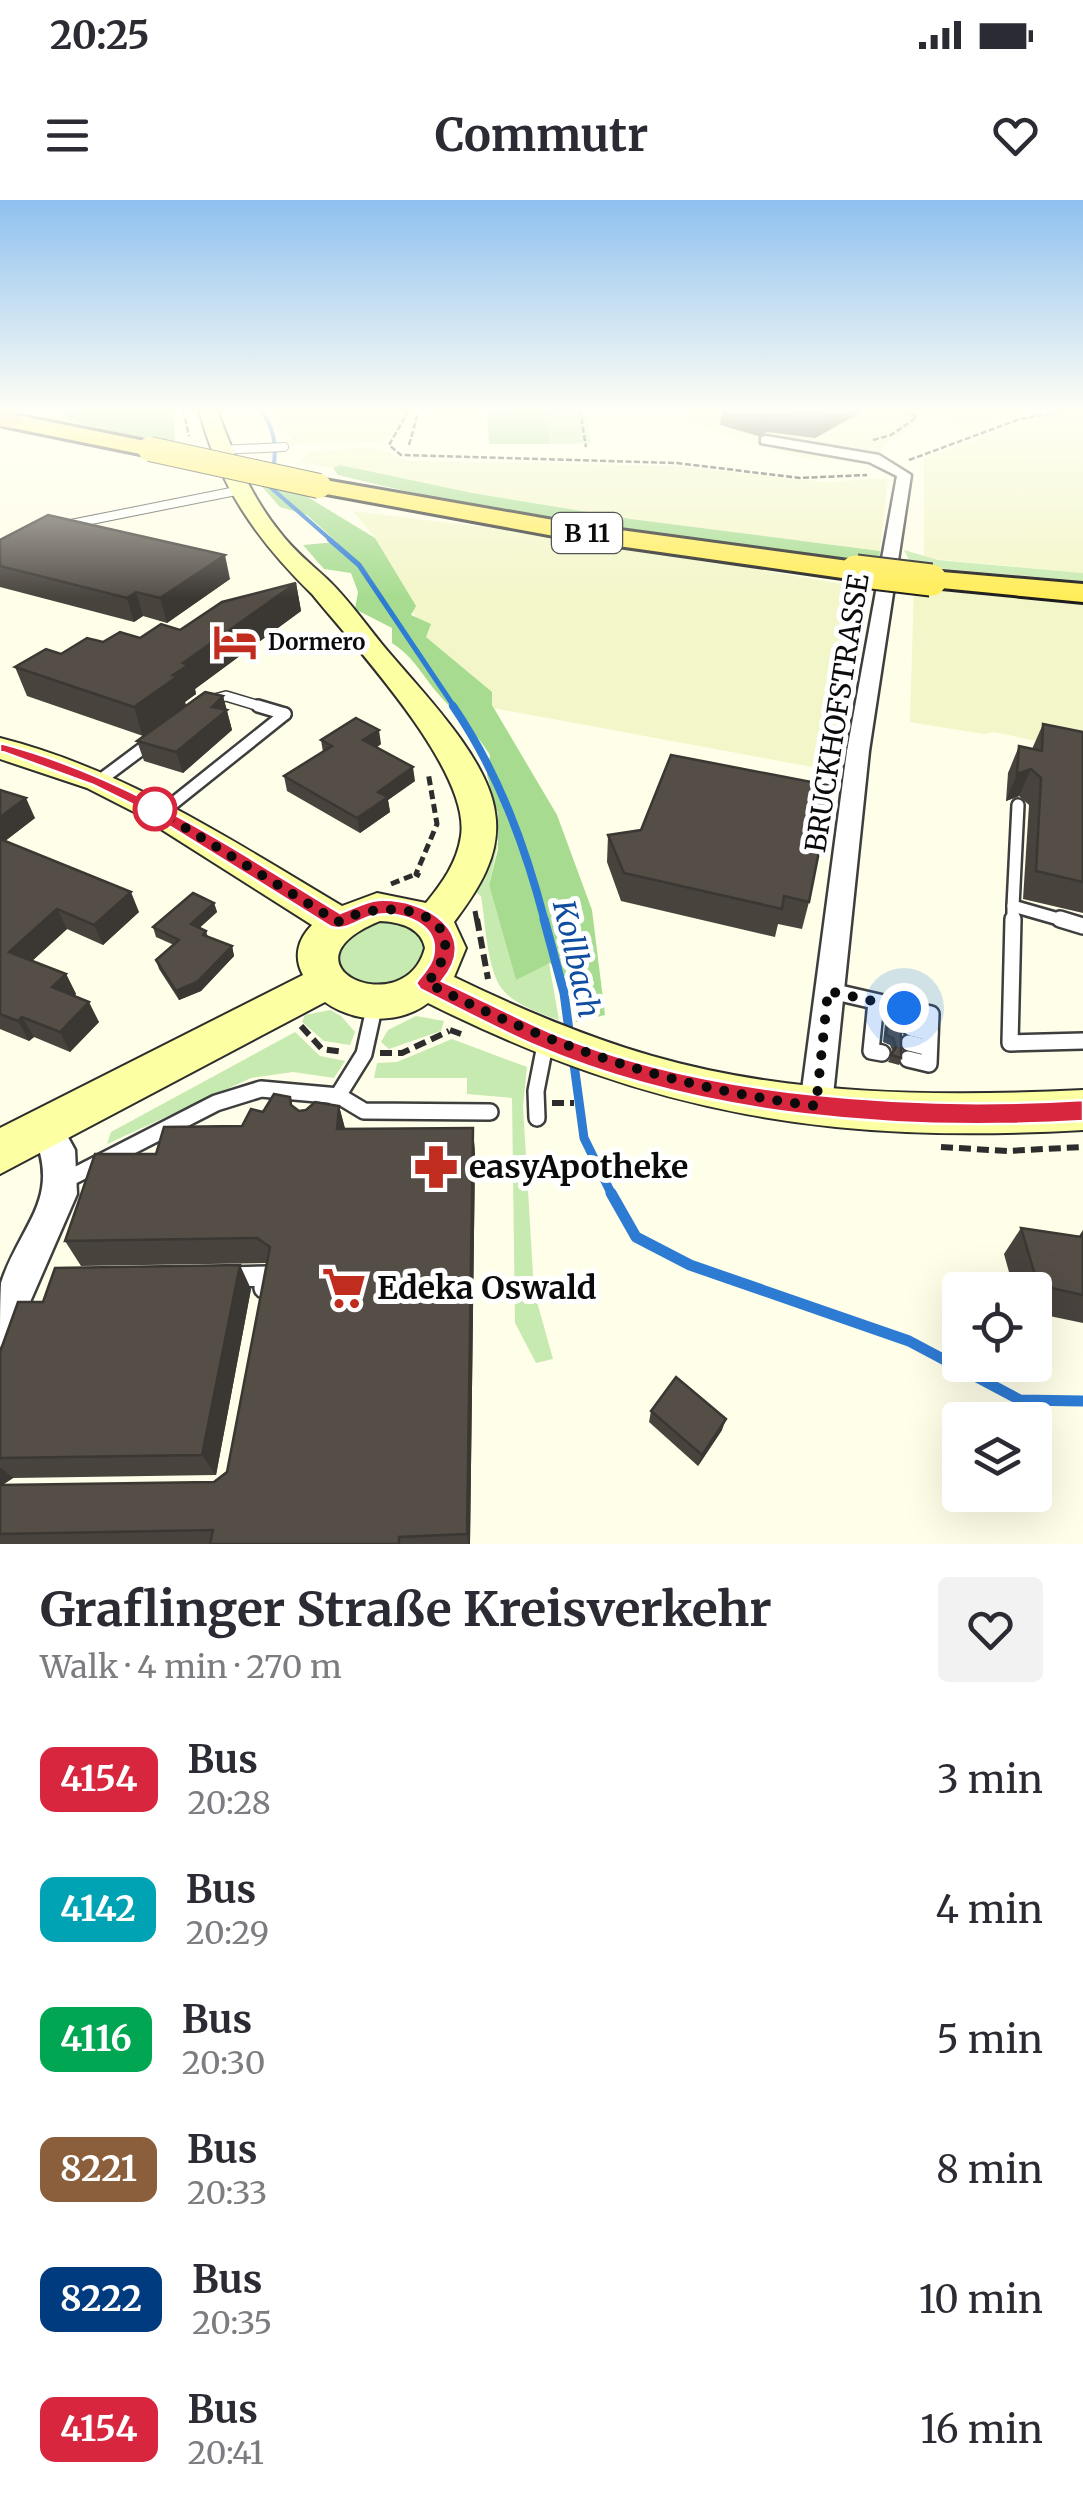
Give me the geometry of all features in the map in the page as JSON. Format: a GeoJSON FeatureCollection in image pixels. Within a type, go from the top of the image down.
{"type":"FeatureCollection","features":[{"type":"Feature","properties":{"kind":"main road","name":"B 11"},"geometry":{"type":"LineString","coordinates":[[258,473],[576,532],[856,571],[1083,593]]}},
{"type":"Feature","properties":{"kind":"street"},"geometry":{"type":"LineString","coordinates":[[231,473],[300,572],[322,588],[461,761],[476,794],[479,828],[474,862],[459,892],[377,907],[338,922],[324,936],[317,952],[317,968],[325,984],[340,995],[376,1002],[407,996],[427,983],[440,968],[445,952],[443,936],[421,902]]}},
{"type":"Feature","properties":{"kind":"street","name":"BRUCKHOFSTRASSE"},"geometry":{"type":"LineString","coordinates":[[816,1106],[858,752],[902,473]]}},
{"type":"Feature","properties":{"kind":"street"},"geometry":{"type":"LineString","coordinates":[[0,748],[99,781],[162,813],[338,922]]}},
{"type":"Feature","properties":{"kind":"street"},"geometry":{"type":"LineString","coordinates":[[427,983],[546,1040],[732,1095],[816,1106],[1006,1114],[1083,1110]]}},
{"type":"Feature","properties":{"kind":"street"},"geometry":{"type":"LineString","coordinates":[[0,1152],[325,984]]}},
{"type":"Feature","properties":{"kind":"street"},"geometry":{"type":"LineString","coordinates":[[0,1328],[30,1280],[60,1194],[59,1150],[47,1128]]}},
{"type":"Feature","properties":{"kind":"lane"},"geometry":{"type":"LineString","coordinates":[[53,527],[241,490]]}},
{"type":"Feature","properties":{"kind":"lane"},"geometry":{"type":"LineString","coordinates":[[162,813],[285,714],[226,696],[207,701],[192,713]]}},
{"type":"Feature","properties":{"kind":"lane"},"geometry":{"type":"LineString","coordinates":[[99,781],[160,736]]}},
{"type":"Feature","properties":{"kind":"lane"},"geometry":{"type":"LineString","coordinates":[[1018,805],[1010,1043],[1083,1042]]}},
{"type":"Feature","properties":{"kind":"lane"},"geometry":{"type":"LineString","coordinates":[[1014,906],[1083,926]]}},
{"type":"Feature","properties":{"kind":"lane"},"geometry":{"type":"LineString","coordinates":[[828,991],[931,1014],[930,1040],[909,1044]]}},
{"type":"Feature","properties":{"kind":"lane"},"geometry":{"type":"LineString","coordinates":[[319,1116],[339,1096],[364,1054],[376,1002]]}},
{"type":"Feature","properties":{"kind":"lane"},"geometry":{"type":"LineString","coordinates":[[876,1002],[879,1034]]}},
{"type":"Feature","properties":{"kind":"lane"},"geometry":{"type":"LineString","coordinates":[[537,1118],[536,1092],[546,1040]]}},
{"type":"Feature","properties":{"kind":"lane"},"geometry":{"type":"LineString","coordinates":[[60,1184],[216,1102],[261,1089],[339,1096],[364,1111],[490,1112]]}},
{"type":"Feature","properties":{"kind":"lane"},"geometry":{"type":"LineString","coordinates":[[214,1277],[267,1276],[260,1310]]}},
{"type":"Feature","properties":{"kind":"path"},"geometry":{"type":"LineString","coordinates":[[757,473],[800,478],[850,478],[880,473]]}},
{"type":"Feature","properties":{"kind":"path"},"geometry":{"type":"LineString","coordinates":[[421,902],[416,874],[437,836],[438,803],[428,768]]}},
{"type":"Feature","properties":{"kind":"path"},"geometry":{"type":"LineString","coordinates":[[474,900],[478,943],[488,982],[482,990]]}},
{"type":"Feature","properties":{"kind":"path"},"geometry":{"type":"LineString","coordinates":[[298,1022],[322,1049],[340,1051]]}},
{"type":"Feature","properties":{"kind":"path"},"geometry":{"type":"LineString","coordinates":[[383,1054],[402,1053],[450,1030]]}},
{"type":"Feature","properties":{"kind":"green space"},"geometry":{"type":"Polygon","coordinates":[[[376,473],[739,473],[825,482],[888,478],[880,551],[631,519],[376,473]]]}},
{"type":"Feature","properties":{"kind":"green space"},"geometry":{"type":"Polygon","coordinates":[[[376,473],[631,519],[880,551],[879,567],[607,528],[472,505],[338,475],[376,473]]]}},
{"type":"Feature","properties":{"kind":"green space"},"geometry":{"type":"Polygon","coordinates":[[[924,473],[1083,473],[1083,573],[924,558],[924,473]]]}},
{"type":"Feature","properties":{"kind":"green space"},"geometry":{"type":"Polygon","coordinates":[[[255,479],[288,485],[375,538],[416,606],[411,615],[431,624],[426,637],[492,692],[492,705],[557,815],[592,910],[605,1015],[576,1022],[570,982],[550,963],[516,980],[489,885],[498,849],[498,814],[487,775],[490,755],[410,658],[392,643],[392,628],[355,609],[358,592],[351,573],[324,569],[303,545],[337,542],[307,515],[280,507],[255,479]]]}},
{"type":"Feature","properties":{"kind":"green space"},"geometry":{"type":"Polygon","coordinates":[[[353,511],[586,540],[860,587],[829,770],[493,708],[491,692],[425,636],[375,538],[353,511]]]}},
{"type":"Feature","properties":{"kind":"green space"},"geometry":{"type":"Polygon","coordinates":[[[904,550],[938,560],[1083,573],[1083,581],[912,566],[904,550]]]}},
{"type":"Feature","properties":{"kind":"green space"},"geometry":{"type":"Polygon","coordinates":[[[914,587],[1083,602],[1083,751],[994,732],[983,734],[910,722],[914,587]]]}},
{"type":"Feature","properties":{"kind":"green space"},"geometry":{"type":"Polygon","coordinates":[[[498,843],[489,885],[516,979],[549,963],[559,1020],[514,1000],[503,990],[493,971],[481,896],[474,891],[489,848],[498,843]]]}},
{"type":"Feature","properties":{"kind":"green space"},"geometry":{"type":"Polygon","coordinates":[[[400,919],[430,939],[409,982],[360,986],[339,969],[339,945],[371,921],[400,919]]]}},
{"type":"Feature","properties":{"kind":"green space"},"geometry":{"type":"Polygon","coordinates":[[[330,1010],[355,1032],[350,1045],[324,1041],[302,1022],[305,1015],[330,1010]]]}},
{"type":"Feature","properties":{"kind":"green space"},"geometry":{"type":"Polygon","coordinates":[[[416,1016],[444,1021],[441,1031],[389,1049],[381,1042],[388,1030],[416,1016]]]}},
{"type":"Feature","properties":{"kind":"green space"},"geometry":{"type":"Polygon","coordinates":[[[295,1032],[320,1056],[345,1061],[334,1078],[293,1072],[251,1078],[107,1144],[111,1132],[295,1032]]]}},
{"type":"Feature","properties":{"kind":"green space"},"geometry":{"type":"Polygon","coordinates":[[[452,1039],[527,1067],[523,1106],[534,1291],[553,1359],[536,1363],[515,1323],[512,1098],[467,1094],[467,1078],[374,1078],[377,1063],[397,1062],[452,1039]]]}},
{"type":"Feature","properties":{"kind":"building"},"geometry":{"type":"Polygon","coordinates":[[[48,515],[225,555],[160,598],[136,592],[127,598],[0,566],[0,540],[48,515]]]}},
{"type":"Feature","properties":{"kind":"building"},"geometry":{"type":"Polygon","coordinates":[[[296,583],[183,663],[188,665],[173,675],[178,676],[134,707],[15,667],[46,649],[61,654],[87,638],[103,642],[120,632],[140,638],[161,624],[180,630],[222,602],[296,583]]]}},
{"type":"Feature","properties":{"kind":"building"},"geometry":{"type":"Polygon","coordinates":[[[205,692],[223,696],[212,707],[227,710],[176,752],[137,741],[205,692]]]}},
{"type":"Feature","properties":{"kind":"building"},"geometry":{"type":"Polygon","coordinates":[[[356,718],[379,730],[363,740],[413,767],[378,792],[388,797],[357,818],[284,776],[332,746],[321,740],[356,718]]]}},
{"type":"Feature","properties":{"kind":"building"},"geometry":{"type":"Polygon","coordinates":[[[1043,724],[1083,732],[1083,882],[1036,871],[1041,778],[1031,769],[1017,774],[1019,746],[1042,751],[1043,724]]]}},
{"type":"Feature","properties":{"kind":"building"},"geometry":{"type":"Polygon","coordinates":[[[671,755],[832,786],[809,902],[784,896],[782,909],[624,873],[608,835],[641,830],[671,755]]]}},
{"type":"Feature","properties":{"kind":"building"},"geometry":{"type":"Polygon","coordinates":[[[0,790],[26,798],[0,817],[0,790]]]}},
{"type":"Feature","properties":{"kind":"building"},"geometry":{"type":"Polygon","coordinates":[[[0,839],[131,892],[94,925],[57,909],[9,952],[66,974],[52,987],[89,1002],[60,1032],[22,1017],[18,1021],[0,1014],[0,839]]]}},
{"type":"Feature","properties":{"kind":"building"},"geometry":{"type":"Polygon","coordinates":[[[193,893],[214,903],[191,924],[206,931],[203,935],[232,946],[197,982],[176,991],[156,960],[179,940],[153,927],[193,893]]]}},
{"type":"Feature","properties":{"kind":"building"},"geometry":{"type":"Polygon","coordinates":[[[889,1008],[907,1012],[901,1034],[901,1058],[891,1055],[896,1047],[893,1038],[886,1035],[889,1008]]]}},
{"type":"Feature","properties":{"kind":"building"},"geometry":{"type":"Polygon","coordinates":[[[274,1094],[290,1097],[291,1105],[299,1111],[315,1102],[339,1106],[337,1129],[473,1128],[467,1534],[399,1537],[399,1544],[210,1544],[213,1530],[0,1534],[0,1485],[214,1482],[227,1472],[270,1247],[257,1238],[65,1241],[95,1154],[156,1154],[164,1127],[242,1126],[251,1109],[263,1112],[274,1094]]]}},
{"type":"Feature","properties":{"kind":"building"},"geometry":{"type":"Polygon","coordinates":[[[1021,1228],[1081,1237],[1083,1233],[1083,1295],[1052,1288],[1052,1272],[1034,1272],[1021,1228]]]}},
{"type":"Feature","properties":{"kind":"building"},"geometry":{"type":"Polygon","coordinates":[[[240,1265],[202,1455],[0,1458],[0,1352],[18,1302],[43,1302],[55,1268],[240,1265]]]}},
{"type":"Feature","properties":{"kind":"building"},"geometry":{"type":"Polygon","coordinates":[[[676,1377],[726,1419],[702,1455],[651,1411],[676,1377]]]}},
{"type":"Feature","properties":{"kind":"waterway","name":"Kollbach"},"geometry":{"type":"LineString","coordinates":[[272,473],[269,486],[332,541]]}},
{"type":"Feature","properties":{"kind":"waterway","name":"Kollbach"},"geometry":{"type":"LineString","coordinates":[[329,539],[359,565],[455,708]]}},
{"type":"Feature","properties":{"kind":"waterway","name":"Kollbach"},"geometry":{"type":"LineString","coordinates":[[453,706],[484,757],[508,810],[545,922]]}},
{"type":"Feature","properties":{"kind":"waterway","name":"Kollbach"},"geometry":{"type":"LineString","coordinates":[[544,919],[564,993],[570,1038]]}},
{"type":"Feature","properties":{"kind":"waterway","name":"Kollbach"},"geometry":{"type":"LineString","coordinates":[[573,1057],[584,1138],[611,1193]]}},
{"type":"Feature","properties":{"kind":"waterway","name":"Kollbach"},"geometry":{"type":"LineString","coordinates":[[611,1193],[636,1237],[690,1265],[909,1341],[1020,1400],[1083,1401]]}},
{"type":"Feature","properties":{"kind":"bus line","name":"4154"},"geometry":{"type":"LineString","coordinates":[[0,748],[99,781],[146,804],[338,922],[377,907],[418,912],[433,922],[443,936],[445,952],[440,968],[427,983],[546,1040],[621,1066],[732,1095],[816,1106],[1025,1114],[1083,1110]]}},
{"type":"Feature","properties":{"kind":"place","name":"Dormero"},"geometry":{"type":"Point","coordinates":[235,642]}},
{"type":"Feature","properties":{"kind":"place","name":"easyApotheke"},"geometry":{"type":"Point","coordinates":[436,1167]}},
{"type":"Feature","properties":{"kind":"place","name":"Edeka Oswald"},"geometry":{"type":"Point","coordinates":[344,1288]}},
{"type":"Feature","properties":{"kind":"route"},"geometry":{"type":"LineString","coordinates":[[155,809],[338,922],[377,907],[418,912],[433,922],[443,936],[445,952],[440,968],[427,983],[546,1040],[621,1066],[732,1095],[816,1106],[828,991],[904,1008]]}}]}
